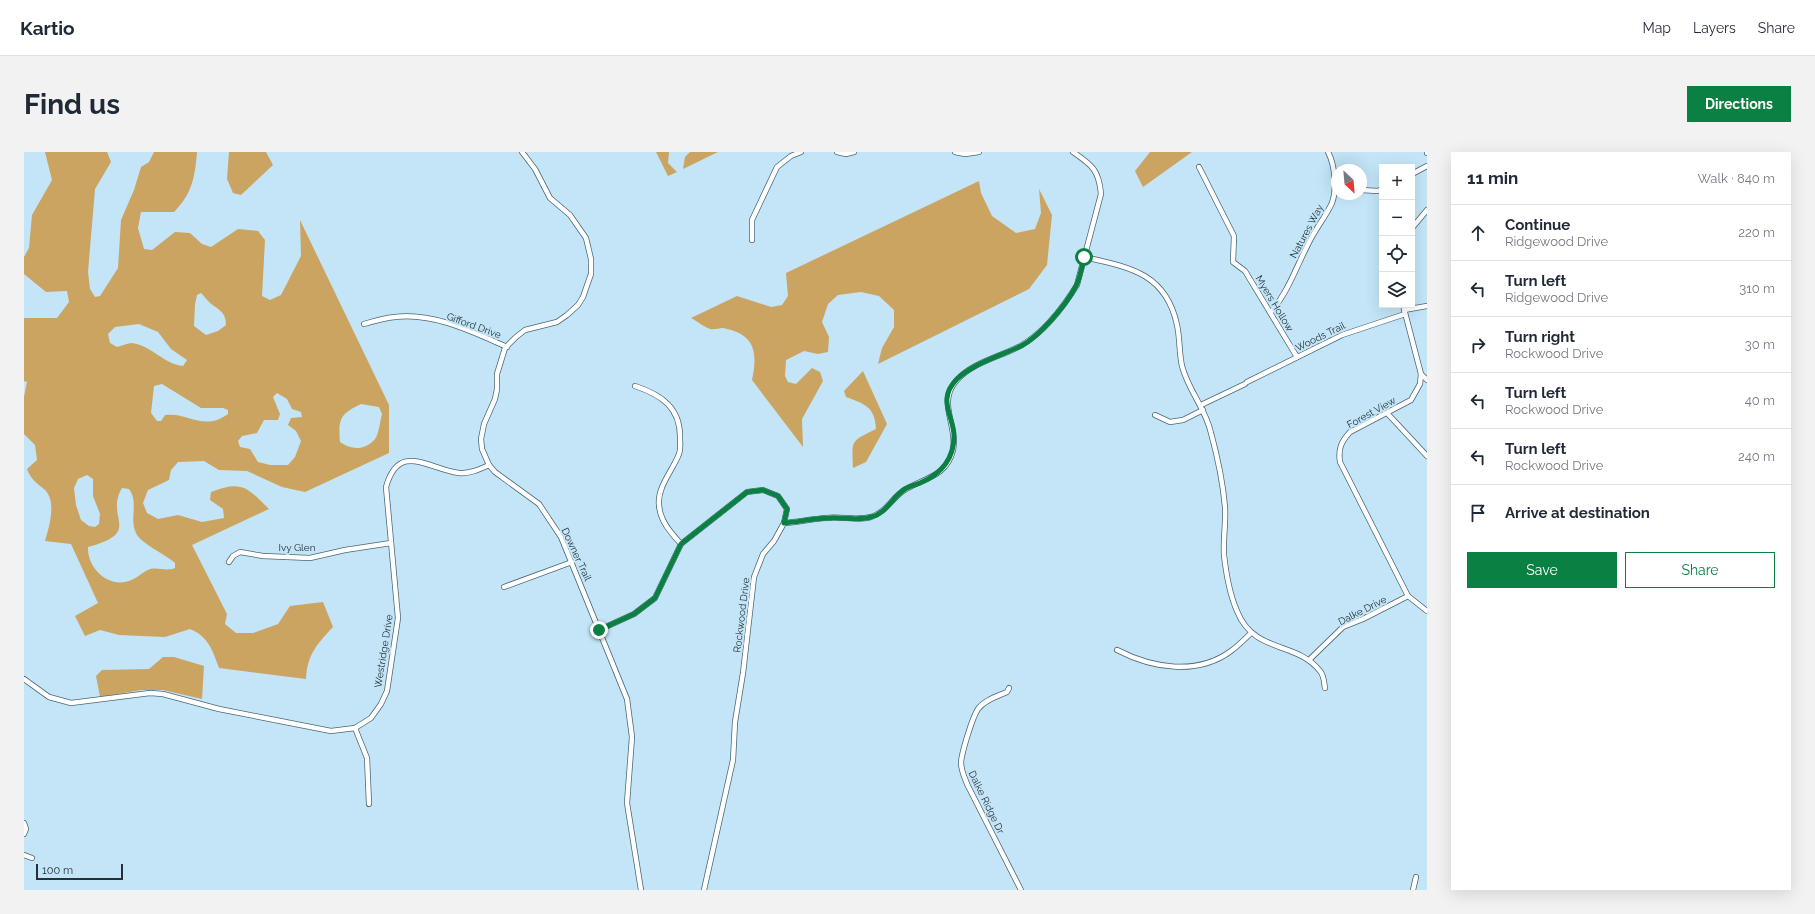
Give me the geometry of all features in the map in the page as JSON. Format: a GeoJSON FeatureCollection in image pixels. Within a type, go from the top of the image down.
{"type":"FeatureCollection","features":[{"type":"Feature","properties":{"kind":"street","name":"Downer Trail"},"geometry":{"type":"LineString","coordinates":[[522,152],[535,169],[550,198],[570,215],[586,238],[591,274],[587,289],[581,301],[567,315],[557,322],[526,330],[516,337],[507,347],[500,361],[497,374],[495,399],[484,424],[481,439],[482,449],[489,465],[506,481],[539,504],[561,537],[627,699],[632,737],[627,803],[641,890]]}},
{"type":"Feature","properties":{"kind":"street"},"geometry":{"type":"LineString","coordinates":[[752,240],[752,220],[777,168],[791,156],[801,152]]}},
{"type":"Feature","properties":{"kind":"street"},"geometry":{"type":"LineString","coordinates":[[837,152],[846,154],[854,152]]}},
{"type":"Feature","properties":{"kind":"street"},"geometry":{"type":"LineString","coordinates":[[954,152],[965,154],[979,152]]}},
{"type":"Feature","properties":{"kind":"street"},"geometry":{"type":"LineString","coordinates":[[784,523],[806,522],[826,518],[845,517],[858,519],[872,516],[885,510],[906,489],[936,476],[948,464],[953,451],[954,434],[947,408],[948,394],[955,382],[966,371],[1022,345],[1037,334],[1073,292],[1077,285],[1101,194],[1100,180],[1093,166],[1073,152]]}},
{"type":"Feature","properties":{"kind":"street","name":"Natures Way"},"geometry":{"type":"LineString","coordinates":[[1328,152],[1331,164]]}},
{"type":"Feature","properties":{"kind":"street"},"geometry":{"type":"LineString","coordinates":[[1415,172],[1427,166]]}},
{"type":"Feature","properties":{"kind":"street","name":"Myers Hollow"},"geometry":{"type":"LineString","coordinates":[[1199,167],[1234,236],[1234,262],[1245,271],[1297,357]]}},
{"type":"Feature","properties":{"kind":"street"},"geometry":{"type":"LineString","coordinates":[[1367,190],[1379,190]]}},
{"type":"Feature","properties":{"kind":"street","name":"Natures Way"},"geometry":{"type":"LineString","coordinates":[[1271,312],[1283,297],[1313,235],[1332,200]]}},
{"type":"Feature","properties":{"kind":"street"},"geometry":{"type":"LineString","coordinates":[[1415,224],[1427,210]]}},
{"type":"Feature","properties":{"kind":"street"},"geometry":{"type":"LineString","coordinates":[[1084,257],[1128,267],[1147,277],[1161,289],[1172,306],[1177,325],[1182,366],[1186,378],[1202,408],[1211,431],[1225,506],[1224,555],[1237,612],[1252,633],[1268,644],[1290,650],[1309,660],[1321,672],[1325,688]]}},
{"type":"Feature","properties":{"kind":"street","name":"Woods Trail"},"geometry":{"type":"LineString","coordinates":[[1155,416],[1170,422],[1183,420],[1246,383],[1354,329],[1404,310],[1427,306]]}},
{"type":"Feature","properties":{"kind":"street","name":"Forest View"},"geometry":{"type":"LineString","coordinates":[[1404,310],[1420,374],[1420,384],[1411,400],[1350,432],[1342,441],[1338,450],[1340,462],[1408,596],[1427,611]]}},
{"type":"Feature","properties":{"kind":"street","name":"Gifford Drive"},"geometry":{"type":"LineString","coordinates":[[364,324],[396,316],[420,317],[469,330],[507,347]]}},
{"type":"Feature","properties":{"kind":"street"},"geometry":{"type":"LineString","coordinates":[[1420,374],[1427,380]]}},
{"type":"Feature","properties":{"kind":"street"},"geometry":{"type":"LineString","coordinates":[[635,386],[652,392],[668,403],[680,426],[680,452],[663,486],[659,504],[665,527],[681,544]]}},
{"type":"Feature","properties":{"kind":"street"},"geometry":{"type":"LineString","coordinates":[[1387,413],[1427,456]]}},
{"type":"Feature","properties":{"kind":"street","name":"Westridge Drive"},"geometry":{"type":"LineString","coordinates":[[24,678],[49,697],[71,703],[150,693],[163,694],[219,709],[331,731],[355,728],[370,718],[381,704],[387,691],[398,618],[386,487],[389,475],[395,467],[402,462],[413,460],[460,473],[475,471],[489,465]]}},
{"type":"Feature","properties":{"kind":"street","name":"Rockwood Drive"},"geometry":{"type":"LineString","coordinates":[[599,630],[634,614],[655,598],[681,544],[747,492],[763,490],[778,496],[787,509],[784,523],[774,541],[763,554],[754,577],[743,673],[735,722],[733,760],[704,890]]}},
{"type":"Feature","properties":{"kind":"street","name":"Ivy Glen"},"geometry":{"type":"LineString","coordinates":[[229,562],[233,556],[240,552],[263,556],[310,558],[345,550],[391,543]]}},
{"type":"Feature","properties":{"kind":"street"},"geometry":{"type":"LineString","coordinates":[[504,587],[572,562]]}},
{"type":"Feature","properties":{"kind":"street","name":"Dalke Drive"},"geometry":{"type":"LineString","coordinates":[[1309,660],[1343,627],[1363,619],[1408,596]]}},
{"type":"Feature","properties":{"kind":"street"},"geometry":{"type":"LineString","coordinates":[[1118,650],[1135,659],[1156,665],[1175,668],[1194,666],[1213,661],[1231,652],[1252,633]]}},
{"type":"Feature","properties":{"kind":"street","name":"Dalke Ridge Dr"},"geometry":{"type":"LineString","coordinates":[[1009,688],[1007,692],[987,701],[978,709],[966,740],[961,762],[963,774],[968,786],[1021,890]]}},
{"type":"Feature","properties":{"kind":"street"},"geometry":{"type":"LineString","coordinates":[[355,728],[367,758],[369,804]]}},
{"type":"Feature","properties":{"kind":"street"},"geometry":{"type":"LineString","coordinates":[[24,823],[26,829],[24,834]]}},
{"type":"Feature","properties":{"kind":"street"},"geometry":{"type":"LineString","coordinates":[[24,855],[32,858]]}},
{"type":"Feature","properties":{"kind":"street"},"geometry":{"type":"LineString","coordinates":[[1413,890],[1416,877]]}},
{"type":"Feature","properties":{"kind":"shaded area"},"geometry":{"type":"Polygon","coordinates":[[[45,152],[107,152],[111,162],[95,189],[88,272],[90,289],[95,297],[100,296],[118,268],[121,220],[134,190],[141,167],[149,162],[154,152],[197,152],[192,185],[185,199],[174,212],[141,212],[138,228],[144,249],[152,250],[175,232],[190,233],[202,244],[211,247],[238,229],[258,231],[265,240],[262,296],[270,300],[281,295],[301,256],[300,220],[389,405],[389,453],[305,492],[282,487],[247,471],[219,470],[204,461],[178,462],[171,470],[169,480],[148,490],[143,503],[147,513],[158,519],[178,515],[202,522],[224,518],[223,509],[210,500],[211,492],[221,488],[237,486],[255,495],[269,509],[192,545],[227,614],[225,624],[236,633],[253,633],[278,624],[290,606],[323,602],[333,627],[314,650],[308,663],[306,679],[219,668],[212,650],[206,640],[190,629],[165,637],[119,635],[100,630],[85,636],[75,616],[98,603],[71,544],[45,541],[51,515],[51,501],[49,495],[36,483],[27,469],[37,460],[35,445],[24,434],[24,397],[27,382],[24,381],[24,318],[57,318],[69,302],[67,291],[46,292],[24,274],[24,257],[29,248],[32,215],[52,180],[45,152]],[[201,293],[197,295],[194,326],[206,335],[218,331],[226,325],[223,314],[201,293]],[[139,324],[115,327],[108,334],[110,343],[117,347],[132,343],[139,345],[176,365],[183,366],[187,360],[171,349],[158,332],[139,324]],[[162,384],[154,386],[151,413],[157,421],[161,421],[165,415],[174,415],[196,420],[211,421],[228,414],[228,410],[223,408],[201,408],[162,384]],[[277,393],[273,397],[280,414],[278,420],[264,420],[257,433],[242,436],[238,441],[240,447],[250,449],[258,462],[270,465],[288,465],[295,457],[301,441],[296,431],[288,425],[291,418],[302,417],[301,412],[292,409],[287,399],[277,393]],[[361,404],[349,411],[342,418],[340,423],[340,442],[353,448],[367,446],[378,434],[382,414],[379,407],[361,404]],[[87,475],[78,479],[74,488],[76,505],[81,520],[89,526],[95,527],[99,524],[100,514],[93,496],[93,479],[87,475]],[[122,488],[118,499],[117,508],[119,530],[114,536],[105,541],[88,547],[91,562],[100,574],[106,579],[121,582],[132,580],[145,571],[151,569],[175,568],[175,563],[147,545],[138,537],[134,528],[134,505],[132,494],[129,489],[122,488]]]}},
{"type":"Feature","properties":{"kind":"shaded area"},"geometry":{"type":"Polygon","coordinates":[[[229,152],[266,152],[273,165],[241,195],[233,193],[227,179],[229,152]]]}},
{"type":"Feature","properties":{"kind":"shaded area"},"geometry":{"type":"Polygon","coordinates":[[[656,152],[669,152],[668,163],[677,172],[668,176],[656,152]]]}},
{"type":"Feature","properties":{"kind":"shaded area"},"geometry":{"type":"Polygon","coordinates":[[[690,152],[718,152],[683,169],[685,157],[690,152]]]}},
{"type":"Feature","properties":{"kind":"shaded area"},"geometry":{"type":"Polygon","coordinates":[[[1150,152],[1192,152],[1143,187],[1135,171],[1150,152]]]}},
{"type":"Feature","properties":{"kind":"shaded area"},"geometry":{"type":"Polygon","coordinates":[[[979,181],[981,193],[992,216],[1016,233],[1035,229],[1041,213],[1039,189],[1052,215],[1047,265],[1029,289],[878,364],[882,348],[894,327],[894,310],[879,296],[861,292],[838,295],[828,304],[822,322],[829,337],[828,352],[818,354],[804,351],[786,360],[785,376],[788,382],[796,384],[812,368],[820,372],[823,381],[802,419],[803,447],[752,380],[754,370],[754,353],[748,340],[734,331],[723,328],[710,329],[691,318],[737,296],[771,307],[782,305],[788,296],[786,273],[979,181]]]}},
{"type":"Feature","properties":{"kind":"shaded area"},"geometry":{"type":"Polygon","coordinates":[[[863,371],[887,424],[866,462],[853,468],[854,442],[861,436],[876,429],[874,416],[868,407],[846,397],[844,391],[863,371]]]}},
{"type":"Feature","properties":{"kind":"shaded area"},"geometry":{"type":"Polygon","coordinates":[[[163,657],[174,657],[204,666],[202,699],[163,690],[141,690],[100,697],[96,676],[102,670],[149,669],[163,657]]]}},
{"type":"Feature","properties":{"kind":"route"},"geometry":{"type":"LineString","coordinates":[[599,630],[634,614],[655,598],[670,568],[678,547],[747,492],[763,490],[778,496],[787,509],[784,523],[806,522],[826,518],[845,517],[858,519],[872,516],[885,510],[894,499],[906,489],[936,476],[948,464],[953,451],[954,434],[947,408],[948,394],[955,382],[966,371],[1022,345],[1037,334],[1069,298],[1077,285],[1084,257]]}}]}
